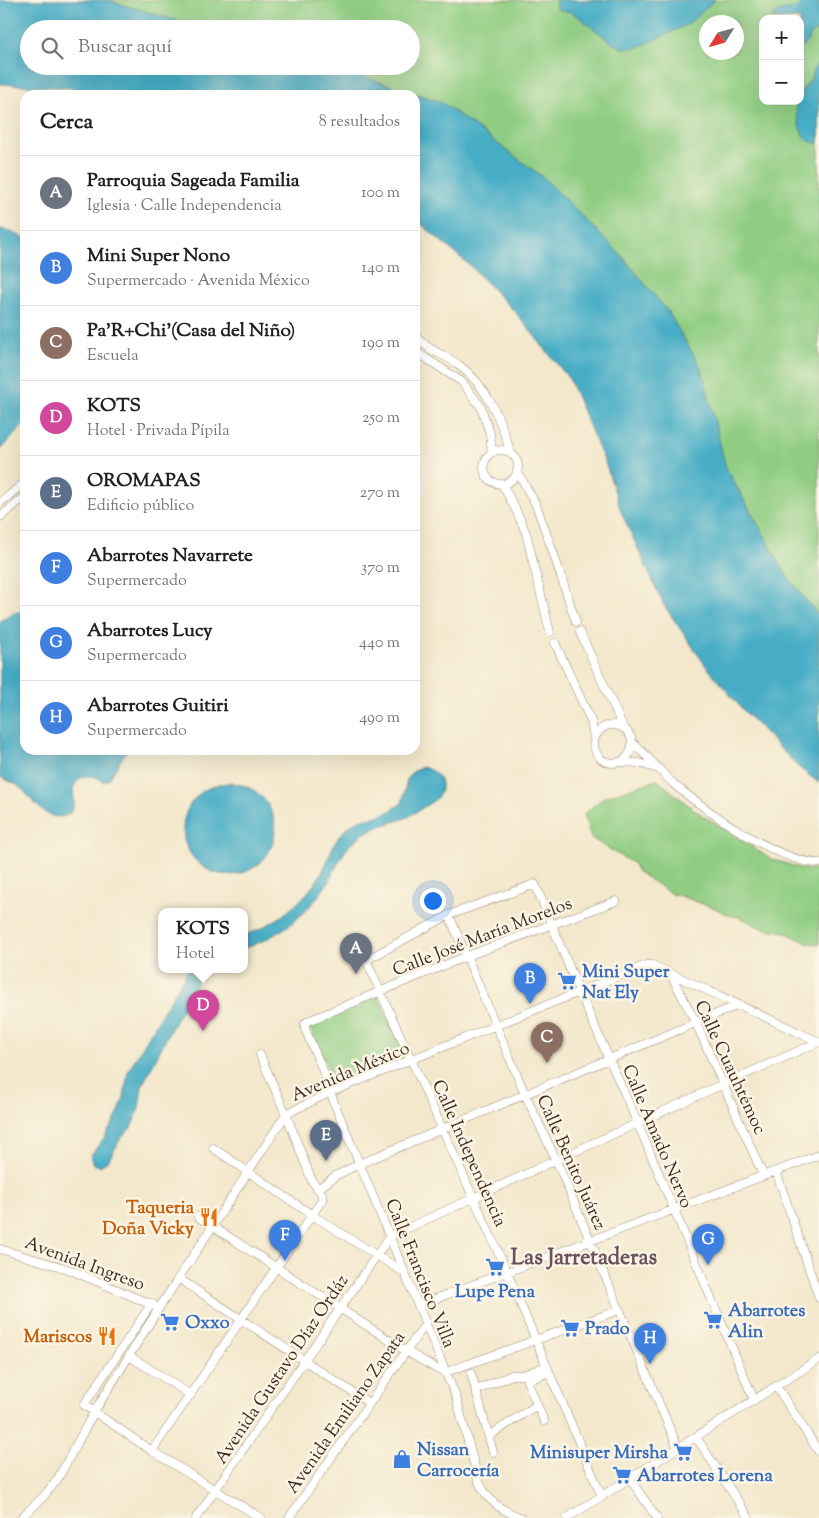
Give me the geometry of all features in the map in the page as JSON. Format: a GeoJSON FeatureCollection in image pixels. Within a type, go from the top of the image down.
{"type":"FeatureCollection","features":[{"type":"Feature","properties":{"kind":"street"},"geometry":{"type":"LineString","coordinates":[[420,339],[427,347],[458,365],[476,380],[491,402],[502,424],[511,454],[517,462],[517,471],[512,480],[502,484],[492,481],[485,472],[486,462],[492,453],[490,434],[481,407],[462,382],[420,354]]}},
{"type":"Feature","properties":{"kind":"street"},"geometry":{"type":"LineString","coordinates":[[492,453],[502,451],[511,454]]}},
{"type":"Feature","properties":{"kind":"street"},"geometry":{"type":"LineString","coordinates":[[517,471],[536,505],[576,622]]}},
{"type":"Feature","properties":{"kind":"street"},"geometry":{"type":"LineString","coordinates":[[502,484],[526,533],[550,632]]}},
{"type":"Feature","properties":{"kind":"street"},"geometry":{"type":"LineString","coordinates":[[0,503],[20,486]]}},
{"type":"Feature","properties":{"kind":"street"},"geometry":{"type":"LineString","coordinates":[[0,517],[20,502]]}},
{"type":"Feature","properties":{"kind":"street"},"geometry":{"type":"LineString","coordinates":[[580,632],[623,727],[631,736],[630,754],[621,762]]}},
{"type":"Feature","properties":{"kind":"street"},"geometry":{"type":"LineString","coordinates":[[555,643],[591,721],[595,752],[602,761],[608,764],[621,762],[639,763],[658,769]]}},
{"type":"Feature","properties":{"kind":"street"},"geometry":{"type":"LineString","coordinates":[[594,738],[606,726],[617,725],[623,727]]}},
{"type":"Feature","properties":{"kind":"street"},"geometry":{"type":"LineString","coordinates":[[632,743],[645,753],[658,769],[708,812],[769,847],[794,858],[819,863]]}},
{"type":"Feature","properties":{"kind":"street","name":"Calle Amado Nervo"},"geometry":{"type":"LineString","coordinates":[[449,915],[535,884],[754,1400]]}},
{"type":"Feature","properties":{"kind":"street","name":"Calle José María Morelos"},"geometry":{"type":"LineString","coordinates":[[305,1024],[467,956],[616,901]]}},
{"type":"Feature","properties":{"kind":"street","name":"Calle Benito Juárez"},"geometry":{"type":"LineString","coordinates":[[449,915],[525,1094],[556,1160],[678,1448]]}},
{"type":"Feature","properties":{"kind":"street","name":"Calle Independencia"},"geometry":{"type":"LineString","coordinates":[[449,915],[367,960],[507,1272],[602,1497]]}},
{"type":"Feature","properties":{"kind":"street","name":"Avenida México"},"geometry":{"type":"LineString","coordinates":[[155,1306],[129,1356],[94,1412],[84,1405],[155,1306],[178,1278],[286,1114],[331,1092],[496,1027],[579,991],[646,965],[652,965],[819,1042]]}},
{"type":"Feature","properties":{"kind":"street","name":"Calle Cuauhtémoc"},"geometry":{"type":"LineString","coordinates":[[670,973],[696,1023],[763,1175]]}},
{"type":"Feature","properties":{"kind":"street"},"geometry":{"type":"LineString","coordinates":[[319,1188],[336,1175],[359,1164],[738,1004]]}},
{"type":"Feature","properties":{"kind":"street","name":"Calle Francisco Villa"},"geometry":{"type":"LineString","coordinates":[[305,1024],[305,1029],[359,1164],[456,1397],[479,1482],[484,1493],[492,1502],[504,1511],[522,1518]]}},
{"type":"Feature","properties":{"kind":"street"},"geometry":{"type":"LineString","coordinates":[[390,1236],[819,1042]]}},
{"type":"Feature","properties":{"kind":"street"},"geometry":{"type":"LineString","coordinates":[[152,1451],[322,1200],[322,1194],[312,1181],[286,1114],[260,1055]]}},
{"type":"Feature","properties":{"kind":"street"},"geometry":{"type":"LineString","coordinates":[[213,1148],[312,1215],[405,1273]]}},
{"type":"Feature","properties":{"kind":"street"},"geometry":{"type":"LineString","coordinates":[[419,1305],[819,1155]]}},
{"type":"Feature","properties":{"kind":"street"},"geometry":{"type":"LineString","coordinates":[[776,1171],[819,1298]]}},
{"type":"Feature","properties":{"kind":"street"},"geometry":{"type":"LineString","coordinates":[[198,1217],[406,1351],[437,1370],[446,1372],[619,1310]]}},
{"type":"Feature","properties":{"kind":"street","name":"Avenida Gustavo Díaz Ordáz"},"geometry":{"type":"LineString","coordinates":[[196,1518],[390,1236]]}},
{"type":"Feature","properties":{"kind":"street","name":"Avenida Ingreso"},"geometry":{"type":"LineString","coordinates":[[0,1248],[68,1269],[155,1306]]}},
{"type":"Feature","properties":{"kind":"street"},"geometry":{"type":"LineString","coordinates":[[178,1278],[369,1403]]}},
{"type":"Feature","properties":{"kind":"street","name":"Avenida Emiliano Zapata"},"geometry":{"type":"LineString","coordinates":[[289,1518],[426,1323]]}},
{"type":"Feature","properties":{"kind":"street"},"geometry":{"type":"LineString","coordinates":[[129,1356],[191,1395]]}},
{"type":"Feature","properties":{"kind":"street"},"geometry":{"type":"LineString","coordinates":[[567,1518],[819,1359]]}},
{"type":"Feature","properties":{"kind":"street"},"geometry":{"type":"LineString","coordinates":[[477,1390],[512,1375],[523,1375],[548,1369]]}},
{"type":"Feature","properties":{"kind":"street"},"geometry":{"type":"LineString","coordinates":[[544,1420],[527,1381],[548,1369]]}},
{"type":"Feature","properties":{"kind":"street"},"geometry":{"type":"LineString","coordinates":[[471,1373],[493,1452]]}},
{"type":"Feature","properties":{"kind":"street"},"geometry":{"type":"LineString","coordinates":[[776,1386],[819,1452]]}},
{"type":"Feature","properties":{"kind":"street"},"geometry":{"type":"LineString","coordinates":[[489,1436],[537,1405]]}},
{"type":"Feature","properties":{"kind":"street"},"geometry":{"type":"LineString","coordinates":[[21,1518],[44,1496],[57,1480],[94,1412],[152,1451],[261,1518]]}},
{"type":"Feature","properties":{"kind":"street"},"geometry":{"type":"LineString","coordinates":[[696,1437],[749,1518]]}},
{"type":"Feature","properties":{"kind":"street"},"geometry":{"type":"LineString","coordinates":[[630,1479],[657,1518]]}},
{"type":"Feature","properties":{"kind":"green space"},"geometry":{"type":"Polygon","coordinates":[[[107,0],[819,0],[819,616],[787,576],[724,464],[702,369],[668,312],[621,255],[544,178],[441,102],[420,95],[420,90],[404,90],[358,75],[420,75],[420,20],[175,20],[107,0]]]}},
{"type":"Feature","properties":{"kind":"green space"},"geometry":{"type":"Polygon","coordinates":[[[657,780],[696,811],[771,859],[804,869],[819,870],[819,944],[807,943],[785,932],[761,928],[740,917],[729,915],[715,908],[674,894],[672,895],[638,872],[634,864],[591,838],[584,814],[604,797],[657,780]]]}},
{"type":"Feature","properties":{"kind":"green space"},"geometry":{"type":"Polygon","coordinates":[[[378,996],[406,1058],[336,1086],[309,1025],[378,996]]]}},
{"type":"Feature","properties":{"kind":"water"},"geometry":{"type":"Polygon","coordinates":[[[0,0],[107,0],[175,20],[20,20],[20,75],[358,75],[404,90],[79,90],[0,84],[0,0]]]}},
{"type":"Feature","properties":{"kind":"water"},"geometry":{"type":"Polygon","coordinates":[[[556,0],[715,0],[687,25],[636,48],[623,48],[612,43],[571,12],[559,10],[555,5],[556,0]]]}},
{"type":"Feature","properties":{"kind":"water"},"geometry":{"type":"Polygon","coordinates":[[[803,0],[819,0],[819,30],[813,33],[804,45],[804,15],[774,15],[801,5],[803,0]]]}},
{"type":"Feature","properties":{"kind":"water"},"geometry":{"type":"Polygon","coordinates":[[[819,61],[819,143],[807,140],[803,135],[798,122],[795,105],[804,105],[804,88],[811,79],[819,61]]]}},
{"type":"Feature","properties":{"kind":"water"},"geometry":{"type":"Polygon","coordinates":[[[420,95],[441,102],[544,178],[621,255],[668,312],[702,369],[726,468],[787,576],[819,616],[819,783],[798,767],[742,709],[706,666],[663,604],[622,514],[606,465],[569,379],[516,313],[468,264],[420,223],[420,95]]]}},
{"type":"Feature","properties":{"kind":"water"},"geometry":{"type":"Polygon","coordinates":[[[0,229],[20,236],[20,429],[0,451],[0,229]]]}},
{"type":"Feature","properties":{"kind":"water"},"geometry":{"type":"Polygon","coordinates":[[[20,611],[20,755],[124,755],[109,779],[103,782],[96,777],[88,776],[77,782],[73,790],[74,802],[72,810],[64,816],[57,817],[44,812],[18,786],[0,777],[0,621],[11,614],[20,611]]]}},
{"type":"Feature","properties":{"kind":"water"},"geometry":{"type":"Polygon","coordinates":[[[423,767],[436,774],[440,781],[441,790],[436,799],[408,817],[372,830],[359,837],[348,847],[329,882],[300,916],[279,932],[248,947],[248,934],[277,919],[298,903],[306,894],[321,874],[341,834],[356,821],[381,815],[402,803],[407,780],[416,770],[423,767]]]}},
{"type":"Feature","properties":{"kind":"water"},"geometry":{"type":"Polygon","coordinates":[[[229,783],[247,786],[262,796],[272,811],[275,829],[272,847],[262,862],[247,872],[229,875],[211,872],[196,862],[186,847],[183,829],[186,811],[196,796],[211,786],[229,783]]]}},
{"type":"Feature","properties":{"kind":"water"},"geometry":{"type":"Polygon","coordinates":[[[186,973],[204,973],[173,1025],[142,1086],[139,1109],[131,1128],[121,1138],[108,1161],[100,1166],[93,1164],[90,1156],[105,1137],[118,1114],[124,1097],[128,1071],[186,973]]]}},
{"type":"Feature","properties":{"kind":"place","name":"Parroquia Sageada Familia"},"geometry":{"type":"Point","coordinates":[356,974]}},
{"type":"Feature","properties":{"kind":"place","name":"Mini Super Nat Ely"},"geometry":{"type":"Point","coordinates":[567,981]}},
{"type":"Feature","properties":{"kind":"place","name":"Mini Super Nono"},"geometry":{"type":"Point","coordinates":[530,1004]}},
{"type":"Feature","properties":{"kind":"place","name":"KOTS"},"geometry":{"type":"Point","coordinates":[203,1031]}},
{"type":"Feature","properties":{"kind":"place","name":"Pa'R+Chi'(Casa del Niño)"},"geometry":{"type":"Point","coordinates":[547,1063]}},
{"type":"Feature","properties":{"kind":"place","name":"OROMAPAS"},"geometry":{"type":"Point","coordinates":[326,1161]}},
{"type":"Feature","properties":{"kind":"place","name":"Taqueria Doña Vicky"},"geometry":{"type":"Point","coordinates":[209,1217]}},
{"type":"Feature","properties":{"kind":"place","name":"Abarrotes Navarrete"},"geometry":{"type":"Point","coordinates":[285,1261]}},
{"type":"Feature","properties":{"kind":"place","name":"Abarrotes Lucy"},"geometry":{"type":"Point","coordinates":[708,1265]}},
{"type":"Feature","properties":{"kind":"place","name":"Lupe Pena"},"geometry":{"type":"Point","coordinates":[495,1267]}},
{"type":"Feature","properties":{"kind":"place","name":"Abarrotes Alin"},"geometry":{"type":"Point","coordinates":[713,1320]}},
{"type":"Feature","properties":{"kind":"place","name":"Oxxo"},"geometry":{"type":"Point","coordinates":[170,1322]}},
{"type":"Feature","properties":{"kind":"place","name":"Prado"},"geometry":{"type":"Point","coordinates":[570,1328]}},
{"type":"Feature","properties":{"kind":"place","name":"Mariscos"},"geometry":{"type":"Point","coordinates":[107,1336]}},
{"type":"Feature","properties":{"kind":"place","name":"Abarrotes Guitiri"},"geometry":{"type":"Point","coordinates":[650,1364]}},
{"type":"Feature","properties":{"kind":"place","name":"Minisuper Mirsha"},"geometry":{"type":"Point","coordinates":[683,1452]}},
{"type":"Feature","properties":{"kind":"place","name":"Nissan Carrocería"},"geometry":{"type":"Point","coordinates":[402,1459]}},
{"type":"Feature","properties":{"kind":"place","name":"Abarrotes Lorena"},"geometry":{"type":"Point","coordinates":[622,1475]}},
{"type":"Feature","properties":{"kind":"district","name":"Las Jarretaderas"},"geometry":{"type":"Point","coordinates":[584,1256]}}]}
